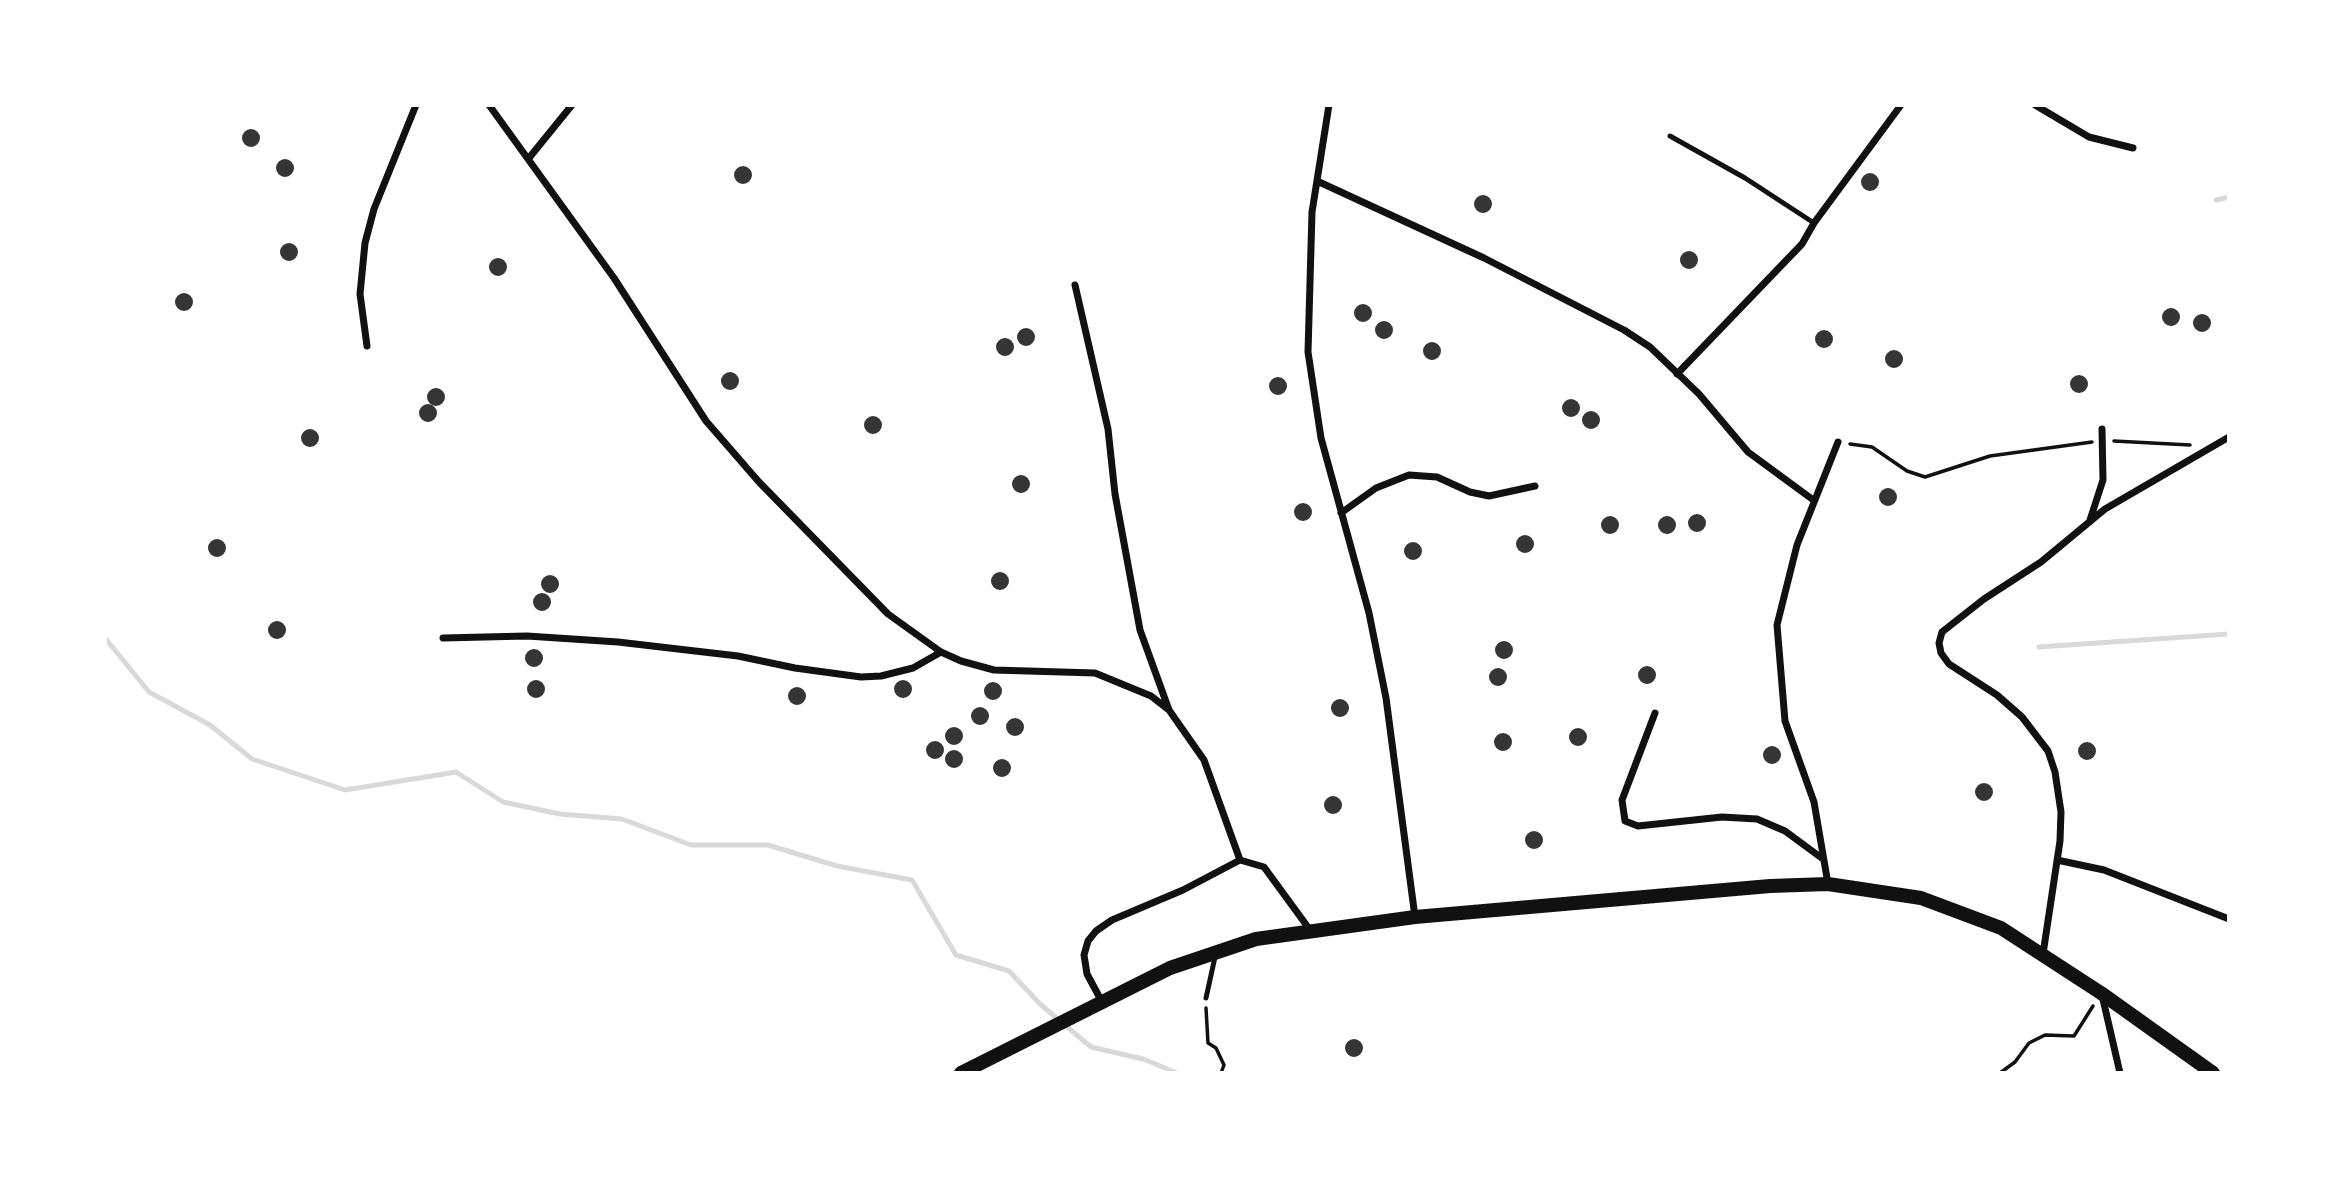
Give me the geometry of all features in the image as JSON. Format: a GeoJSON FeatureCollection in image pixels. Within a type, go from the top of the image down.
{"type":"FeatureCollection","features":[{"type":"Feature","properties":{"kind":"main road"},"geometry":{"type":"LineString","coordinates":[[961,1073],[1095,1004],[1216,950],[1310,930],[1415,917],[1770,886],[1828,884],[1882,890],[1929,900],[2001,928],[2101,993],[2213,1073]]}},
{"type":"Feature","properties":{"kind":"street"},"geometry":{"type":"LineString","coordinates":[[368,346],[360,294],[365,243],[374,209],[416,105]]}},
{"type":"Feature","properties":{"kind":"street"},"geometry":{"type":"LineString","coordinates":[[489,105],[614,278],[723,443],[888,614],[941,652],[994,670],[1095,673],[1131,686],[1169,710]]}},
{"type":"Feature","properties":{"kind":"street"},"geometry":{"type":"LineString","coordinates":[[529,158],[572,105]]}},
{"type":"Feature","properties":{"kind":"street"},"geometry":{"type":"LineString","coordinates":[[1329,105],[1309,243],[1308,352],[1321,438],[1368,613],[1386,698],[1415,917]]}},
{"type":"Feature","properties":{"kind":"street"},"geometry":{"type":"LineString","coordinates":[[1677,374],[1802,244],[1814,223],[1901,105]]}},
{"type":"Feature","properties":{"kind":"street"},"geometry":{"type":"LineString","coordinates":[[2035,105],[2089,137],[2133,148]]}},
{"type":"Feature","properties":{"kind":"street"},"geometry":{"type":"LineString","coordinates":[[1317,181],[1584,307],[1650,347],[1699,394],[1748,452],[1812,499]]}},
{"type":"Feature","properties":{"kind":"street"},"geometry":{"type":"LineString","coordinates":[[1075,285],[1108,429],[1115,494],[1140,630],[1169,710],[1204,760],[1240,860]]}},
{"type":"Feature","properties":{"kind":"street"},"geometry":{"type":"LineString","coordinates":[[2090,521],[2103,480],[2102,429]]}},
{"type":"Feature","properties":{"kind":"street"},"geometry":{"type":"LineString","coordinates":[[2043,954],[2061,812],[2048,751],[2022,717],[1997,695],[1949,664],[1941,653],[1939,642],[1942,632],[1953,621],[2022,576],[2121,499],[2216,447],[2229,437]]}},
{"type":"Feature","properties":{"kind":"street"},"geometry":{"type":"LineString","coordinates":[[1828,884],[1814,802],[1785,721],[1777,625],[1783,588],[1812,499],[1838,442]]}},
{"type":"Feature","properties":{"kind":"street"},"geometry":{"type":"LineString","coordinates":[[1340,513],[1376,488],[1409,475],[1437,477],[1470,492],[1489,496],[1535,486]]}},
{"type":"Feature","properties":{"kind":"street"},"geometry":{"type":"LineString","coordinates":[[443,638],[527,636],[618,642],[738,656],[795,668],[861,677],[881,676],[913,668],[941,652]]}},
{"type":"Feature","properties":{"kind":"street"},"geometry":{"type":"LineString","coordinates":[[1655,713],[1622,800],[1625,821],[1638,826],[1723,817],[1756,819],[1785,831],[1823,859]]}},
{"type":"Feature","properties":{"kind":"street"},"geometry":{"type":"LineString","coordinates":[[1095,1004],[1084,955],[1088,941],[1096,931],[1112,920],[1183,890],[1240,860],[1257,863],[1271,873],[1310,930]]}},
{"type":"Feature","properties":{"kind":"street"},"geometry":{"type":"LineString","coordinates":[[2057,860],[2104,870],[2229,919]]}},
{"type":"Feature","properties":{"kind":"street"},"geometry":{"type":"LineString","coordinates":[[2101,993],[2120,1073]]}},
{"type":"Feature","properties":{"kind":"lane"},"geometry":{"type":"LineString","coordinates":[[1670,136],[1745,178],[1814,223]]}},
{"type":"Feature","properties":{"kind":"lane"},"geometry":{"type":"LineString","coordinates":[[1206,998],[1216,950]]}},
{"type":"Feature","properties":{"kind":"path"},"geometry":{"type":"LineString","coordinates":[[1838,442],[1872,447],[1907,471],[1925,477],[1990,457],[2104,441],[2216,447]]}},
{"type":"Feature","properties":{"kind":"path"},"geometry":{"type":"LineString","coordinates":[[2000,1073],[2015,1062],[2029,1043],[2045,1035],[2074,1036],[2101,993]]}},
{"type":"Feature","properties":{"kind":"path"},"geometry":{"type":"LineString","coordinates":[[1206,998],[1208,1043],[1216,1048],[1224,1065],[1221,1073]]}},
{"type":"Feature","properties":{"kind":"building"},"geometry":{"type":"Polygon","coordinates":[[[251,129],[259,134],[260,138],[255,146],[251,147],[243,142],[242,138],[247,130],[251,129]]]}},
{"type":"Feature","properties":{"kind":"building"},"geometry":{"type":"Polygon","coordinates":[[[281,159],[289,159],[294,168],[292,175],[281,177],[276,172],[276,164],[281,159]]]}},
{"type":"Feature","properties":{"kind":"building"},"geometry":{"type":"Polygon","coordinates":[[[739,166],[747,166],[752,175],[750,182],[739,184],[734,179],[734,171],[739,166]]]}},
{"type":"Feature","properties":{"kind":"building"},"geometry":{"type":"Polygon","coordinates":[[[1870,173],[1877,175],[1877,189],[1870,191],[1863,189],[1861,182],[1863,175],[1870,173]]]}},
{"type":"Feature","properties":{"kind":"building"},"geometry":{"type":"Polygon","coordinates":[[[1483,195],[1491,200],[1492,204],[1487,212],[1483,213],[1475,208],[1474,204],[1479,196],[1483,195]]]}},
{"type":"Feature","properties":{"kind":"building"},"geometry":{"type":"Polygon","coordinates":[[[289,243],[297,248],[298,252],[293,260],[289,261],[281,256],[280,252],[285,244],[289,243]]]}},
{"type":"Feature","properties":{"kind":"building"},"geometry":{"type":"Polygon","coordinates":[[[1689,251],[1697,256],[1698,260],[1693,268],[1689,269],[1681,264],[1680,260],[1685,252],[1689,251]]]}},
{"type":"Feature","properties":{"kind":"building"},"geometry":{"type":"Polygon","coordinates":[[[498,258],[506,263],[507,267],[502,275],[498,276],[490,271],[489,267],[494,259],[498,258]]]}},
{"type":"Feature","properties":{"kind":"building"},"geometry":{"type":"Polygon","coordinates":[[[184,293],[192,298],[193,302],[188,310],[184,311],[176,306],[175,302],[180,294],[184,293]]]}},
{"type":"Feature","properties":{"kind":"building"},"geometry":{"type":"Polygon","coordinates":[[[1363,304],[1371,309],[1372,313],[1367,321],[1363,322],[1355,317],[1354,313],[1359,305],[1363,304]]]}},
{"type":"Feature","properties":{"kind":"building"},"geometry":{"type":"Polygon","coordinates":[[[2171,308],[2179,313],[2180,317],[2175,325],[2171,326],[2163,321],[2162,317],[2167,309],[2171,308]]]}},
{"type":"Feature","properties":{"kind":"building"},"geometry":{"type":"Polygon","coordinates":[[[2198,314],[2206,314],[2211,323],[2209,330],[2198,332],[2193,327],[2193,319],[2198,314]]]}},
{"type":"Feature","properties":{"kind":"building"},"geometry":{"type":"Polygon","coordinates":[[[1384,321],[1391,323],[1391,337],[1384,339],[1377,337],[1375,330],[1377,323],[1384,321]]]}},
{"type":"Feature","properties":{"kind":"building"},"geometry":{"type":"Polygon","coordinates":[[[1026,328],[1034,333],[1035,337],[1030,345],[1026,346],[1018,341],[1017,337],[1022,329],[1026,328]]]}},
{"type":"Feature","properties":{"kind":"building"},"geometry":{"type":"Polygon","coordinates":[[[1824,330],[1832,335],[1833,339],[1828,347],[1824,348],[1816,343],[1815,339],[1820,331],[1824,330]]]}},
{"type":"Feature","properties":{"kind":"building"},"geometry":{"type":"Polygon","coordinates":[[[1005,338],[1013,343],[1014,347],[1009,355],[1005,356],[997,351],[996,347],[1001,339],[1005,338]]]}},
{"type":"Feature","properties":{"kind":"building"},"geometry":{"type":"Polygon","coordinates":[[[1432,342],[1439,344],[1439,358],[1432,360],[1425,358],[1423,351],[1425,344],[1432,342]]]}},
{"type":"Feature","properties":{"kind":"building"},"geometry":{"type":"Polygon","coordinates":[[[1894,350],[1902,355],[1903,359],[1898,367],[1894,368],[1886,363],[1885,359],[1890,351],[1894,350]]]}},
{"type":"Feature","properties":{"kind":"building"},"geometry":{"type":"Polygon","coordinates":[[[730,372],[737,374],[737,388],[730,390],[723,388],[721,381],[723,374],[730,372]]]}},
{"type":"Feature","properties":{"kind":"building"},"geometry":{"type":"Polygon","coordinates":[[[2079,375],[2087,380],[2088,384],[2083,392],[2079,393],[2071,388],[2070,384],[2075,376],[2079,375]]]}},
{"type":"Feature","properties":{"kind":"building"},"geometry":{"type":"Polygon","coordinates":[[[1278,377],[1286,382],[1287,386],[1282,394],[1278,395],[1270,390],[1269,386],[1274,378],[1278,377]]]}},
{"type":"Feature","properties":{"kind":"building"},"geometry":{"type":"Polygon","coordinates":[[[436,388],[444,393],[445,397],[440,405],[436,406],[428,401],[427,397],[432,389],[436,388]]]}},
{"type":"Feature","properties":{"kind":"building"},"geometry":{"type":"Polygon","coordinates":[[[1571,399],[1579,404],[1580,408],[1575,416],[1571,417],[1563,412],[1562,408],[1567,400],[1571,399]]]}},
{"type":"Feature","properties":{"kind":"building"},"geometry":{"type":"Polygon","coordinates":[[[428,404],[435,406],[435,420],[428,422],[421,420],[419,413],[421,406],[428,404]]]}},
{"type":"Feature","properties":{"kind":"building"},"geometry":{"type":"Polygon","coordinates":[[[1591,411],[1598,413],[1598,427],[1591,429],[1584,427],[1582,420],[1584,413],[1591,411]]]}},
{"type":"Feature","properties":{"kind":"building"},"geometry":{"type":"Polygon","coordinates":[[[873,416],[880,418],[880,432],[873,434],[866,432],[864,425],[866,418],[873,416]]]}},
{"type":"Feature","properties":{"kind":"building"},"geometry":{"type":"Polygon","coordinates":[[[310,429],[318,434],[319,438],[314,446],[310,447],[302,442],[301,438],[306,430],[310,429]]]}},
{"type":"Feature","properties":{"kind":"building"},"geometry":{"type":"Polygon","coordinates":[[[1021,475],[1029,480],[1030,484],[1025,492],[1021,493],[1013,488],[1012,484],[1017,476],[1021,475]]]}},
{"type":"Feature","properties":{"kind":"building"},"geometry":{"type":"Polygon","coordinates":[[[1888,488],[1896,493],[1897,497],[1892,505],[1888,506],[1880,501],[1879,497],[1884,489],[1888,488]]]}},
{"type":"Feature","properties":{"kind":"building"},"geometry":{"type":"Polygon","coordinates":[[[1303,503],[1311,508],[1312,512],[1307,520],[1303,521],[1295,516],[1294,512],[1299,504],[1303,503]]]}},
{"type":"Feature","properties":{"kind":"building"},"geometry":{"type":"Polygon","coordinates":[[[1697,514],[1705,519],[1706,523],[1701,531],[1697,532],[1689,527],[1688,523],[1693,515],[1697,514]]]}},
{"type":"Feature","properties":{"kind":"building"},"geometry":{"type":"Polygon","coordinates":[[[1606,516],[1614,516],[1619,525],[1617,532],[1606,534],[1601,529],[1601,521],[1606,516]]]}},
{"type":"Feature","properties":{"kind":"building"},"geometry":{"type":"Polygon","coordinates":[[[1667,516],[1675,521],[1676,525],[1671,533],[1667,534],[1659,529],[1658,525],[1663,517],[1667,516]]]}},
{"type":"Feature","properties":{"kind":"building"},"geometry":{"type":"Polygon","coordinates":[[[1525,535],[1533,540],[1534,544],[1529,552],[1525,553],[1517,548],[1516,544],[1521,536],[1525,535]]]}},
{"type":"Feature","properties":{"kind":"building"},"geometry":{"type":"Polygon","coordinates":[[[217,539],[225,544],[226,548],[221,556],[217,557],[209,552],[208,548],[213,540],[217,539]]]}},
{"type":"Feature","properties":{"kind":"building"},"geometry":{"type":"Polygon","coordinates":[[[1413,542],[1421,547],[1422,551],[1417,559],[1413,560],[1405,555],[1404,551],[1409,543],[1413,542]]]}},
{"type":"Feature","properties":{"kind":"building"},"geometry":{"type":"Polygon","coordinates":[[[1000,572],[1008,577],[1009,581],[1004,589],[1000,590],[992,585],[991,581],[996,573],[1000,572]]]}},
{"type":"Feature","properties":{"kind":"building"},"geometry":{"type":"Polygon","coordinates":[[[550,575],[558,580],[559,584],[554,592],[550,593],[542,588],[541,584],[546,576],[550,575]]]}},
{"type":"Feature","properties":{"kind":"building"},"geometry":{"type":"Polygon","coordinates":[[[538,593],[546,593],[551,602],[549,609],[538,611],[533,606],[533,598],[538,593]]]}},
{"type":"Feature","properties":{"kind":"building"},"geometry":{"type":"Polygon","coordinates":[[[277,621],[285,626],[286,630],[281,638],[277,639],[269,634],[268,630],[273,622],[277,621]]]}},
{"type":"Feature","properties":{"kind":"building"},"geometry":{"type":"Polygon","coordinates":[[[1504,641],[1512,646],[1513,650],[1508,658],[1504,659],[1496,654],[1495,650],[1500,642],[1504,641]]]}},
{"type":"Feature","properties":{"kind":"building"},"geometry":{"type":"Polygon","coordinates":[[[534,649],[542,654],[543,658],[538,666],[534,667],[526,662],[525,658],[530,650],[534,649]]]}},
{"type":"Feature","properties":{"kind":"building"},"geometry":{"type":"Polygon","coordinates":[[[1647,666],[1655,671],[1656,675],[1651,683],[1647,684],[1639,679],[1638,675],[1643,667],[1647,666]]]}},
{"type":"Feature","properties":{"kind":"building"},"geometry":{"type":"Polygon","coordinates":[[[1498,668],[1506,673],[1507,677],[1502,685],[1498,686],[1490,681],[1489,677],[1494,669],[1498,668]]]}},
{"type":"Feature","properties":{"kind":"building"},"geometry":{"type":"Polygon","coordinates":[[[536,680],[544,685],[545,689],[540,697],[536,698],[528,693],[527,689],[532,681],[536,680]]]}},
{"type":"Feature","properties":{"kind":"building"},"geometry":{"type":"Polygon","coordinates":[[[903,680],[911,685],[912,689],[907,697],[903,698],[895,693],[894,689],[899,681],[903,680]]]}},
{"type":"Feature","properties":{"kind":"building"},"geometry":{"type":"Polygon","coordinates":[[[993,682],[1000,684],[1000,698],[993,700],[986,698],[984,691],[986,684],[993,682]]]}},
{"type":"Feature","properties":{"kind":"building"},"geometry":{"type":"Polygon","coordinates":[[[797,687],[804,689],[804,703],[797,705],[790,703],[788,696],[790,689],[797,687]]]}},
{"type":"Feature","properties":{"kind":"building"},"geometry":{"type":"Polygon","coordinates":[[[1340,699],[1348,704],[1349,708],[1344,716],[1340,717],[1332,712],[1331,708],[1336,700],[1340,699]]]}},
{"type":"Feature","properties":{"kind":"building"},"geometry":{"type":"Polygon","coordinates":[[[976,707],[984,707],[989,716],[987,723],[976,725],[971,720],[971,712],[976,707]]]}},
{"type":"Feature","properties":{"kind":"building"},"geometry":{"type":"Polygon","coordinates":[[[1015,718],[1023,723],[1024,727],[1019,735],[1015,736],[1007,731],[1006,727],[1011,719],[1015,718]]]}},
{"type":"Feature","properties":{"kind":"building"},"geometry":{"type":"Polygon","coordinates":[[[954,727],[962,732],[963,736],[958,744],[954,745],[946,740],[945,736],[950,728],[954,727]]]}},
{"type":"Feature","properties":{"kind":"building"},"geometry":{"type":"Polygon","coordinates":[[[1578,728],[1586,733],[1587,737],[1582,745],[1578,746],[1570,741],[1569,737],[1574,729],[1578,728]]]}},
{"type":"Feature","properties":{"kind":"building"},"geometry":{"type":"Polygon","coordinates":[[[1503,733],[1511,738],[1512,742],[1507,750],[1503,751],[1495,746],[1494,742],[1499,734],[1503,733]]]}},
{"type":"Feature","properties":{"kind":"building"},"geometry":{"type":"Polygon","coordinates":[[[935,741],[942,743],[942,757],[935,759],[928,757],[926,750],[928,743],[935,741]]]}},
{"type":"Feature","properties":{"kind":"building"},"geometry":{"type":"Polygon","coordinates":[[[2087,742],[2095,747],[2096,751],[2091,759],[2087,760],[2079,755],[2078,751],[2083,743],[2087,742]]]}},
{"type":"Feature","properties":{"kind":"building"},"geometry":{"type":"Polygon","coordinates":[[[1772,746],[1780,751],[1781,755],[1776,763],[1772,764],[1764,759],[1763,755],[1768,747],[1772,746]]]}},
{"type":"Feature","properties":{"kind":"building"},"geometry":{"type":"Polygon","coordinates":[[[954,750],[962,755],[963,759],[958,767],[954,768],[946,763],[945,759],[950,751],[954,750]]]}},
{"type":"Feature","properties":{"kind":"building"},"geometry":{"type":"Polygon","coordinates":[[[1002,759],[1010,764],[1011,768],[1006,776],[1002,777],[994,772],[993,768],[998,760],[1002,759]]]}},
{"type":"Feature","properties":{"kind":"building"},"geometry":{"type":"Polygon","coordinates":[[[1984,783],[1992,788],[1993,792],[1988,800],[1984,801],[1976,796],[1975,792],[1980,784],[1984,783]]]}},
{"type":"Feature","properties":{"kind":"building"},"geometry":{"type":"Polygon","coordinates":[[[1333,796],[1341,801],[1342,805],[1337,813],[1333,814],[1325,809],[1324,805],[1329,797],[1333,796]]]}},
{"type":"Feature","properties":{"kind":"building"},"geometry":{"type":"Polygon","coordinates":[[[1534,831],[1542,836],[1543,840],[1538,848],[1534,849],[1526,844],[1525,840],[1530,832],[1534,831]]]}},
{"type":"Feature","properties":{"kind":"building"},"geometry":{"type":"Polygon","coordinates":[[[1350,1039],[1358,1039],[1363,1048],[1361,1055],[1350,1057],[1345,1052],[1345,1044],[1350,1039]]]}},
{"type":"Feature","properties":{"kind":"waterway"},"geometry":{"type":"LineString","coordinates":[[2216,200],[2229,197]]}},
{"type":"Feature","properties":{"kind":"waterway"},"geometry":{"type":"LineString","coordinates":[[2039,647],[2229,634]]}},
{"type":"Feature","properties":{"kind":"waterway"},"geometry":{"type":"LineString","coordinates":[[105,638],[149,692],[210,725],[252,759],[345,790],[456,772],[503,802],[560,814],[622,819],[691,845],[768,845],[837,866],[912,880],[956,955],[1009,971],[1040,1004],[1091,1047],[1143,1059],[1177,1073]]}}]}
